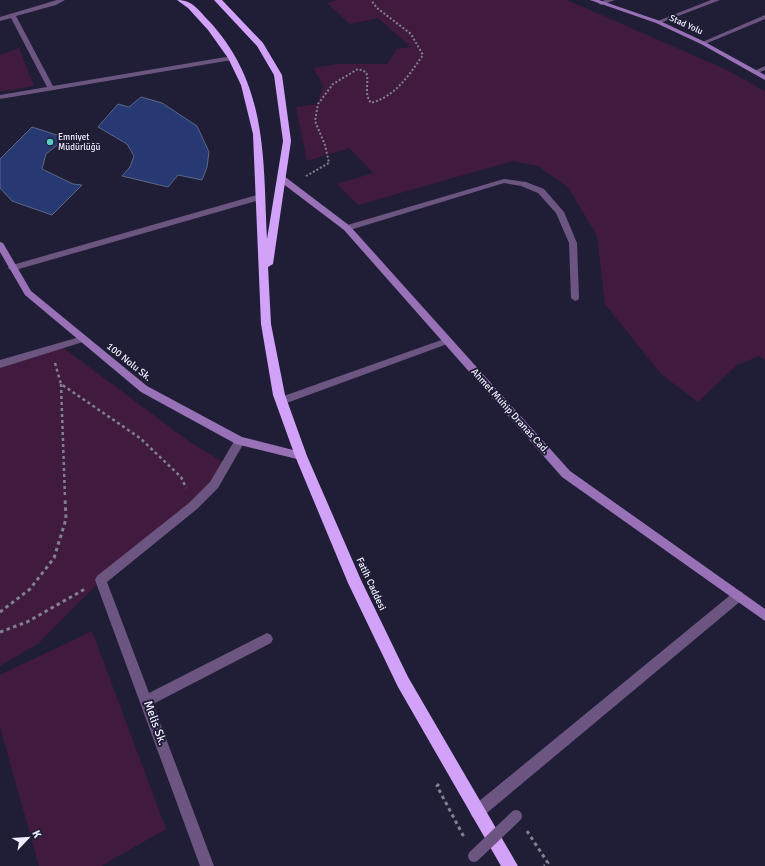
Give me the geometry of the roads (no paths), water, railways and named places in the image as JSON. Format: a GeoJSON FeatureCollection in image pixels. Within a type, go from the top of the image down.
{"type":"FeatureCollection","features":[{"type":"Feature","properties":{"kind":"highway"},"geometry":{"type":"LineString","coordinates":[[181,0],[191,6],[211,28],[232,58],[245,85],[257,134],[264,291]]}},
{"type":"Feature","properties":{"kind":"highway"},"geometry":{"type":"LineString","coordinates":[[218,0],[260,45],[278,75],[287,141],[264,291]]}},
{"type":"Feature","properties":{"kind":"highway","name":"Fatih Caddesi"},"geometry":{"type":"LineString","coordinates":[[264,291],[266,324],[281,401],[301,456],[355,583],[403,682],[477,812],[510,866]]}},
{"type":"Feature","properties":{"kind":"street"},"geometry":{"type":"LineString","coordinates":[[0,19],[62,0]]}},
{"type":"Feature","properties":{"kind":"street","name":"Stad Yolu"},"geometry":{"type":"LineString","coordinates":[[594,0],[658,22],[703,43],[765,78]]}},
{"type":"Feature","properties":{"kind":"street"},"geometry":{"type":"LineString","coordinates":[[601,3],[612,0]]}},
{"type":"Feature","properties":{"kind":"street"},"geometry":{"type":"LineString","coordinates":[[658,22],[717,0]]}},
{"type":"Feature","properties":{"kind":"street"},"geometry":{"type":"LineString","coordinates":[[13,16],[51,88]]}},
{"type":"Feature","properties":{"kind":"street"},"geometry":{"type":"LineString","coordinates":[[703,43],[765,17]]}},
{"type":"Feature","properties":{"kind":"street"},"geometry":{"type":"LineString","coordinates":[[0,97],[232,58]]}},
{"type":"Feature","properties":{"kind":"street"},"geometry":{"type":"LineString","coordinates":[[755,72],[765,68]]}},
{"type":"Feature","properties":{"kind":"street","name":"Ahmet Muhip Dranas Cad."},"geometry":{"type":"LineString","coordinates":[[281,178],[347,228],[566,474],[765,616]]}},
{"type":"Feature","properties":{"kind":"street"},"geometry":{"type":"LineString","coordinates":[[347,228],[504,181],[523,184],[541,191],[560,212],[573,243],[575,298]]}},
{"type":"Feature","properties":{"kind":"street"},"geometry":{"type":"LineString","coordinates":[[12,268],[260,197]]}},
{"type":"Feature","properties":{"kind":"street","name":"100 Nolu Sk."},"geometry":{"type":"LineString","coordinates":[[0,245],[12,268],[28,293],[144,389],[240,441],[301,456]]}},
{"type":"Feature","properties":{"kind":"street"},"geometry":{"type":"LineString","coordinates":[[0,364],[83,339]]}},
{"type":"Feature","properties":{"kind":"street"},"geometry":{"type":"LineString","coordinates":[[281,401],[447,341]]}},
{"type":"Feature","properties":{"kind":"street","name":"Melis Sk."},"geometry":{"type":"LineString","coordinates":[[208,866],[101,580],[193,506],[214,485],[240,441]]}},
{"type":"Feature","properties":{"kind":"street"},"geometry":{"type":"LineString","coordinates":[[477,812],[738,596]]}},
{"type":"Feature","properties":{"kind":"street"},"geometry":{"type":"LineString","coordinates":[[146,701],[267,639]]}},
{"type":"Feature","properties":{"kind":"street"},"geometry":{"type":"LineString","coordinates":[[474,856],[516,816]]}},
{"type":"Feature","properties":{"kind":"place","name":"Emniyet Müdürlüğü"},"geometry":{"type":"Point","coordinates":[50,142]}}]}
